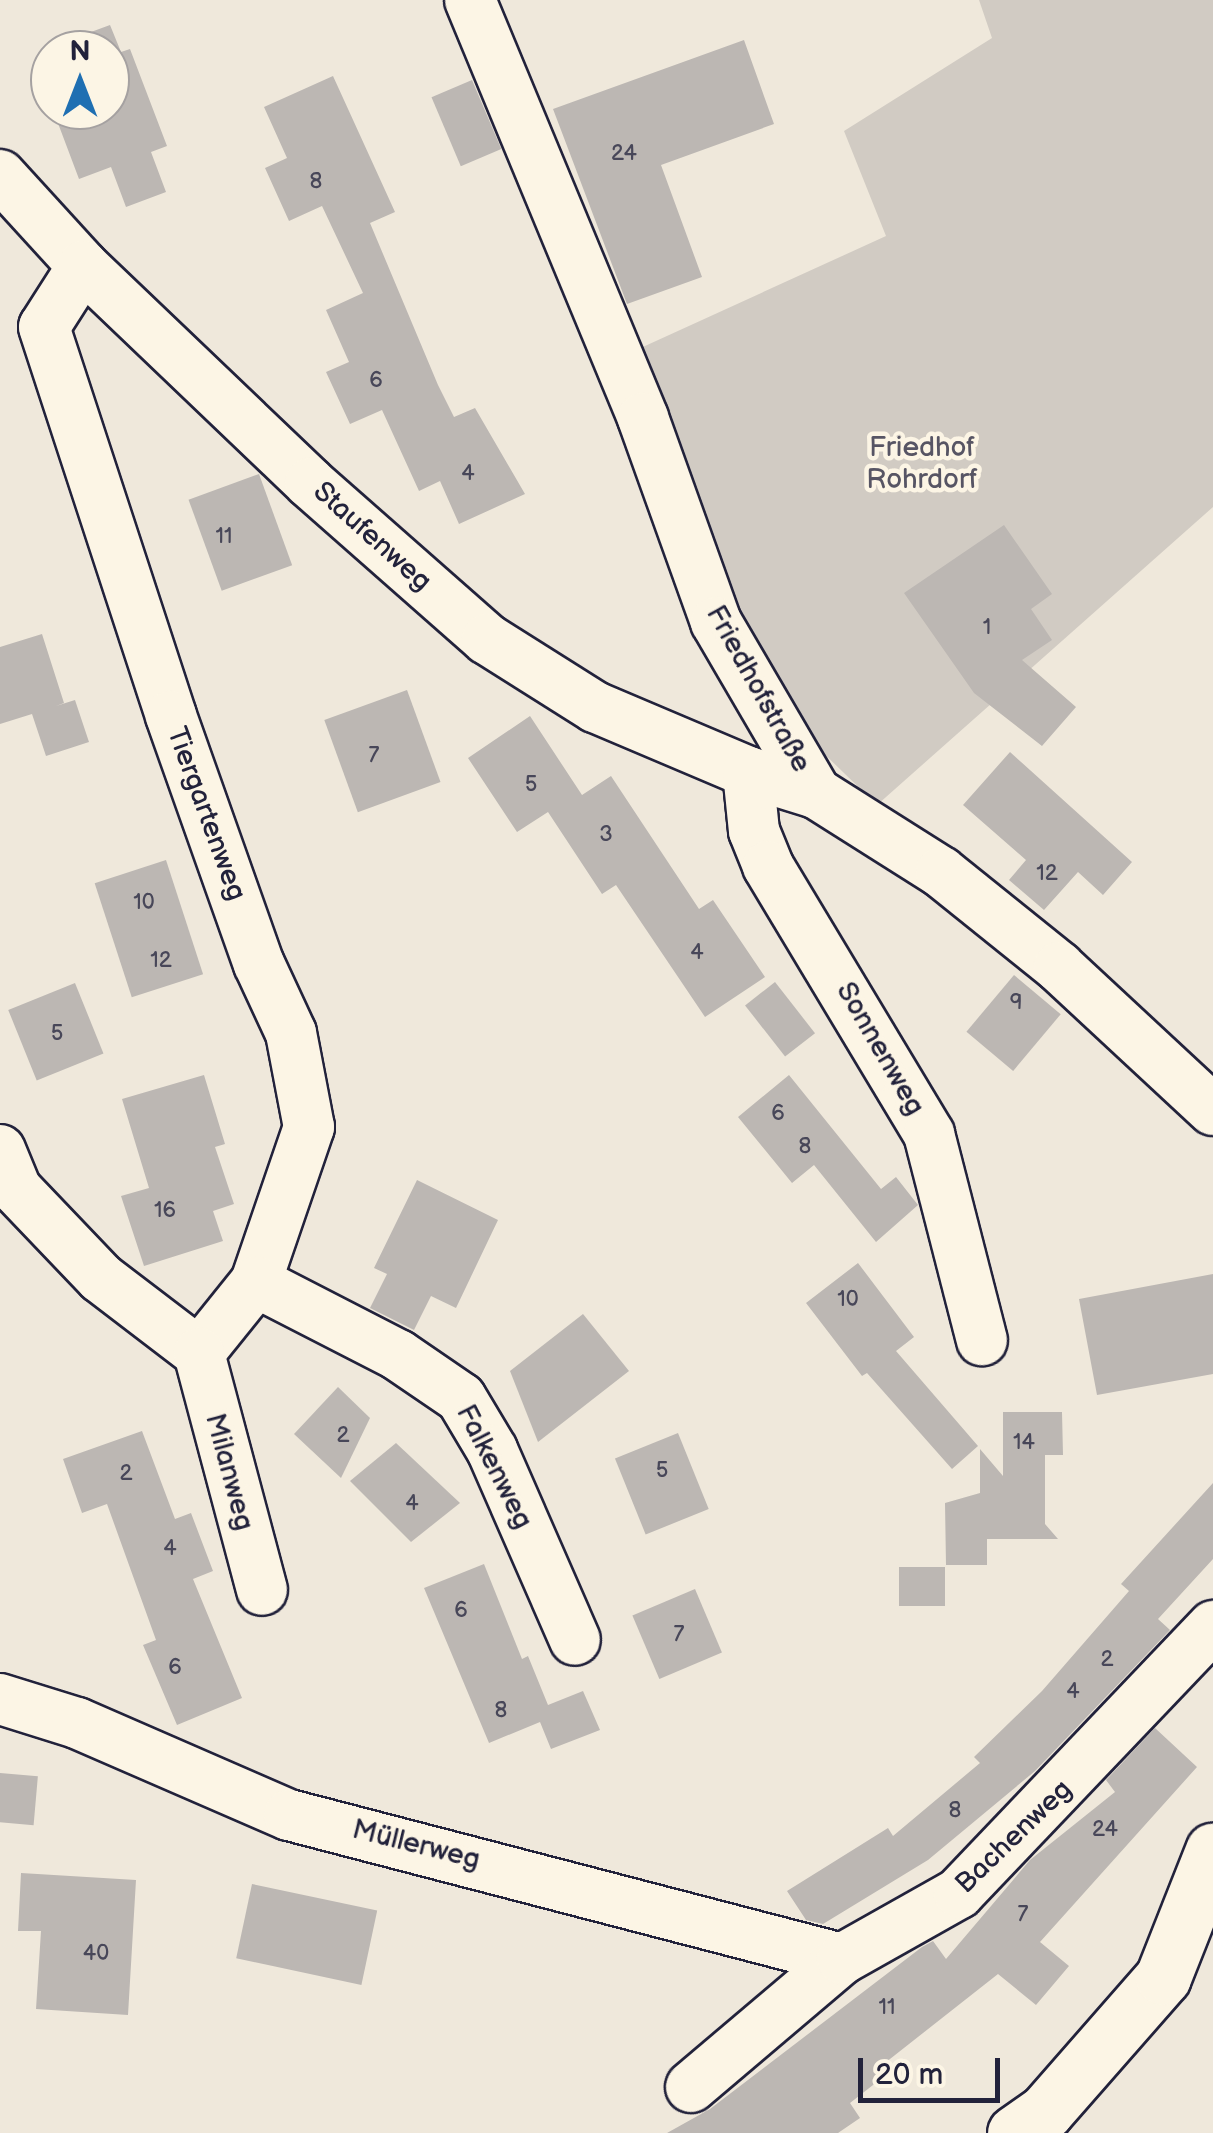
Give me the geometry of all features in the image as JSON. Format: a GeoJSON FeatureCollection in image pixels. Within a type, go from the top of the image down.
{"type":"FeatureCollection","features":[{"type":"Feature","properties":{"kind":"street","name":"Friedhofstraße"},"geometry":{"type":"LineString","coordinates":[[470,0],[643,418],[716,622],[816,792],[941,872],[1058,968],[1213,1110]]}},
{"type":"Feature","properties":{"kind":"street","name":"Staufenweg"},"geometry":{"type":"LineString","coordinates":[[0,175],[83,266],[310,482],[487,639],[596,707],[748,772],[816,792]]}},
{"type":"Feature","properties":{"kind":"street","name":"Tiergartenweg"},"geometry":{"type":"LineString","coordinates":[[83,266],[44,327],[165,698],[260,964],[290,1032],[308,1127],[256,1282],[199,1353]]}},
{"type":"Feature","properties":{"kind":"street","name":"Sonnenweg"},"geometry":{"type":"LineString","coordinates":[[748,772],[754,832],[768,866],[929,1134],[982,1340]]}},
{"type":"Feature","properties":{"kind":"street"},"geometry":{"type":"LineString","coordinates":[[0,1150],[16,1189],[101,1278],[199,1353]]}},
{"type":"Feature","properties":{"kind":"street","name":"Falkenweg"},"geometry":{"type":"LineString","coordinates":[[256,1282],[398,1355],[462,1398],[492,1450],[576,1640]]}},
{"type":"Feature","properties":{"kind":"street","name":"Milanweg"},"geometry":{"type":"LineString","coordinates":[[199,1353],[262,1590]]}},
{"type":"Feature","properties":{"kind":"street","name":"Bachenweg"},"geometry":{"type":"LineString","coordinates":[[692,2087],[842,1959],[959,1893],[1213,1626]]}},
{"type":"Feature","properties":{"kind":"street","name":"Müllerweg"},"geometry":{"type":"LineString","coordinates":[[0,1698],[77,1723],[289,1814],[842,1959]]}},
{"type":"Feature","properties":{"kind":"street"},"geometry":{"type":"LineString","coordinates":[[1016,2133],[1045,2112],[1164,1977],[1213,1851]]}},
{"type":"Feature","properties":{"kind":"green space","name":"Friedhof Rohrdorf"},"geometry":{"type":"Polygon","coordinates":[[[979,0],[1213,0],[1213,507],[877,805],[779,710],[634,351],[886,236],[844,131],[992,38],[979,0]]]}},
{"type":"Feature","properties":{"kind":"building"},"geometry":{"type":"Polygon","coordinates":[[[744,40],[774,124],[661,165],[702,277],[627,304],[553,109],[744,40]]]}},
{"type":"Feature","properties":{"kind":"building"},"geometry":{"type":"Polygon","coordinates":[[[130,49],[167,146],[151,152],[166,192],[126,207],[111,167],[79,179],[61,130],[130,130],[130,49]]]}},
{"type":"Feature","properties":{"kind":"building"},"geometry":{"type":"Polygon","coordinates":[[[333,76],[395,212],[370,223],[438,385],[454,417],[475,408],[525,494],[459,524],[440,481],[419,491],[382,410],[350,424],[326,372],[349,362],[326,310],[363,293],[322,206],[289,221],[265,168],[287,158],[264,107],[333,76]]]}},
{"type":"Feature","properties":{"kind":"building"},"geometry":{"type":"Polygon","coordinates":[[[472,80],[501,149],[461,166],[431,97],[472,80]]]}},
{"type":"Feature","properties":{"kind":"building"},"geometry":{"type":"Polygon","coordinates":[[[259,474],[292,565],[222,591],[189,500],[259,474]]]}},
{"type":"Feature","properties":{"kind":"building"},"geometry":{"type":"Polygon","coordinates":[[[1004,525],[1052,594],[1031,609],[1052,640],[1022,660],[1076,707],[1042,746],[974,693],[904,593],[1004,525]]]}},
{"type":"Feature","properties":{"kind":"building"},"geometry":{"type":"Polygon","coordinates":[[[42,634],[64,703],[56,706],[75,700],[89,742],[46,756],[32,714],[0,724],[0,647],[42,634]]]}},
{"type":"Feature","properties":{"kind":"building"},"geometry":{"type":"Polygon","coordinates":[[[407,690],[441,782],[358,812],[324,720],[407,690]]]}},
{"type":"Feature","properties":{"kind":"building"},"geometry":{"type":"Polygon","coordinates":[[[530,716],[582,795],[611,776],[699,909],[713,900],[765,977],[705,1017],[616,885],[602,894],[548,812],[517,832],[468,758],[530,716]]]}},
{"type":"Feature","properties":{"kind":"building"},"geometry":{"type":"Polygon","coordinates":[[[1010,752],[1132,862],[1103,895],[1078,872],[1044,910],[1009,880],[1026,860],[963,805],[1010,752]]]}},
{"type":"Feature","properties":{"kind":"building"},"geometry":{"type":"Polygon","coordinates":[[[166,860],[203,974],[132,997],[95,883],[166,860]]]}},
{"type":"Feature","properties":{"kind":"building"},"geometry":{"type":"Polygon","coordinates":[[[1014,975],[1061,1014],[1013,1071],[966,1032],[1014,975]]]}},
{"type":"Feature","properties":{"kind":"building"},"geometry":{"type":"Polygon","coordinates":[[[775,982],[815,1033],[785,1057],[745,1005],[775,982]]]}},
{"type":"Feature","properties":{"kind":"building"},"geometry":{"type":"Polygon","coordinates":[[[75,983],[103,1053],[37,1080],[8,1010],[75,983]]]}},
{"type":"Feature","properties":{"kind":"building"},"geometry":{"type":"Polygon","coordinates":[[[204,1075],[225,1144],[215,1147],[234,1204],[213,1211],[223,1241],[144,1266],[121,1196],[149,1188],[122,1099],[204,1075]]]}},
{"type":"Feature","properties":{"kind":"building"},"geometry":{"type":"Polygon","coordinates":[[[789,1075],[881,1189],[896,1177],[918,1205],[876,1242],[814,1165],[792,1183],[738,1117],[789,1075]]]}},
{"type":"Feature","properties":{"kind":"building"},"geometry":{"type":"Polygon","coordinates":[[[417,1180],[498,1220],[456,1308],[431,1296],[414,1330],[370,1308],[387,1274],[374,1268],[417,1180]]]}},
{"type":"Feature","properties":{"kind":"building"},"geometry":{"type":"Polygon","coordinates":[[[858,1263],[914,1337],[896,1351],[978,1446],[952,1469],[867,1373],[862,1376],[806,1303],[858,1263]]]}},
{"type":"Feature","properties":{"kind":"building"},"geometry":{"type":"Polygon","coordinates":[[[1213,1274],[1213,1374],[1097,1395],[1079,1299],[1213,1274]]]}},
{"type":"Feature","properties":{"kind":"building"},"geometry":{"type":"Polygon","coordinates":[[[583,1314],[629,1371],[538,1442],[510,1371],[583,1314]]]}},
{"type":"Feature","properties":{"kind":"building"},"geometry":{"type":"Polygon","coordinates":[[[338,1387],[370,1418],[341,1478],[294,1434],[338,1387]]]}},
{"type":"Feature","properties":{"kind":"building"},"geometry":{"type":"Polygon","coordinates":[[[1003,1412],[1062,1412],[1063,1455],[1045,1455],[1045,1524],[1058,1539],[987,1539],[987,1565],[946,1565],[945,1503],[980,1493],[980,1449],[1003,1476],[1003,1412]]]}},
{"type":"Feature","properties":{"kind":"building"},"geometry":{"type":"Polygon","coordinates":[[[142,1431],[175,1519],[191,1513],[213,1571],[193,1579],[242,1698],[177,1725],[143,1645],[156,1640],[107,1504],[82,1513],[63,1459],[142,1431]]]}},
{"type":"Feature","properties":{"kind":"building"},"geometry":{"type":"Polygon","coordinates":[[[678,1433],[709,1509],[646,1535],[615,1458],[678,1433]]]}},
{"type":"Feature","properties":{"kind":"building"},"geometry":{"type":"Polygon","coordinates":[[[396,1443],[460,1503],[411,1542],[350,1481],[396,1443]]]}},
{"type":"Feature","properties":{"kind":"building"},"geometry":{"type":"Polygon","coordinates":[[[1213,1483],[1213,1559],[1158,1619],[1170,1630],[1035,1771],[928,1860],[823,1924],[806,1920],[787,1891],[888,1828],[893,1836],[980,1763],[974,1757],[1042,1691],[1129,1591],[1121,1584],[1213,1483]]]}},
{"type":"Feature","properties":{"kind":"building"},"geometry":{"type":"Polygon","coordinates":[[[484,1564],[522,1659],[528,1656],[548,1705],[583,1691],[600,1730],[551,1749],[540,1722],[489,1743],[424,1588],[484,1564]]]}},
{"type":"Feature","properties":{"kind":"building"},"geometry":{"type":"Polygon","coordinates":[[[899,1567],[945,1567],[945,1606],[899,1606],[899,1567]]]}},
{"type":"Feature","properties":{"kind":"building"},"geometry":{"type":"Polygon","coordinates":[[[695,1589],[722,1653],[659,1679],[632,1616],[695,1589]]]}},
{"type":"Feature","properties":{"kind":"building"},"geometry":{"type":"Polygon","coordinates":[[[1155,1728],[1197,1767],[1040,1942],[1069,1966],[1036,2005],[998,1974],[876,2070],[882,2078],[850,2103],[860,2118],[838,2133],[667,2133],[710,2109],[922,1947],[933,1941],[946,1959],[1030,1860],[1115,1792],[1106,1780],[1155,1728]]]}},
{"type":"Feature","properties":{"kind":"building"},"geometry":{"type":"Polygon","coordinates":[[[0,1773],[38,1776],[34,1825],[0,1822],[0,1773]]]}},
{"type":"Feature","properties":{"kind":"building"},"geometry":{"type":"Polygon","coordinates":[[[21,1873],[136,1880],[128,2015],[36,2009],[41,1931],[18,1931],[21,1873]]]}},
{"type":"Feature","properties":{"kind":"building"},"geometry":{"type":"Polygon","coordinates":[[[252,1884],[377,1911],[361,1985],[236,1958],[252,1884]]]}}]}
